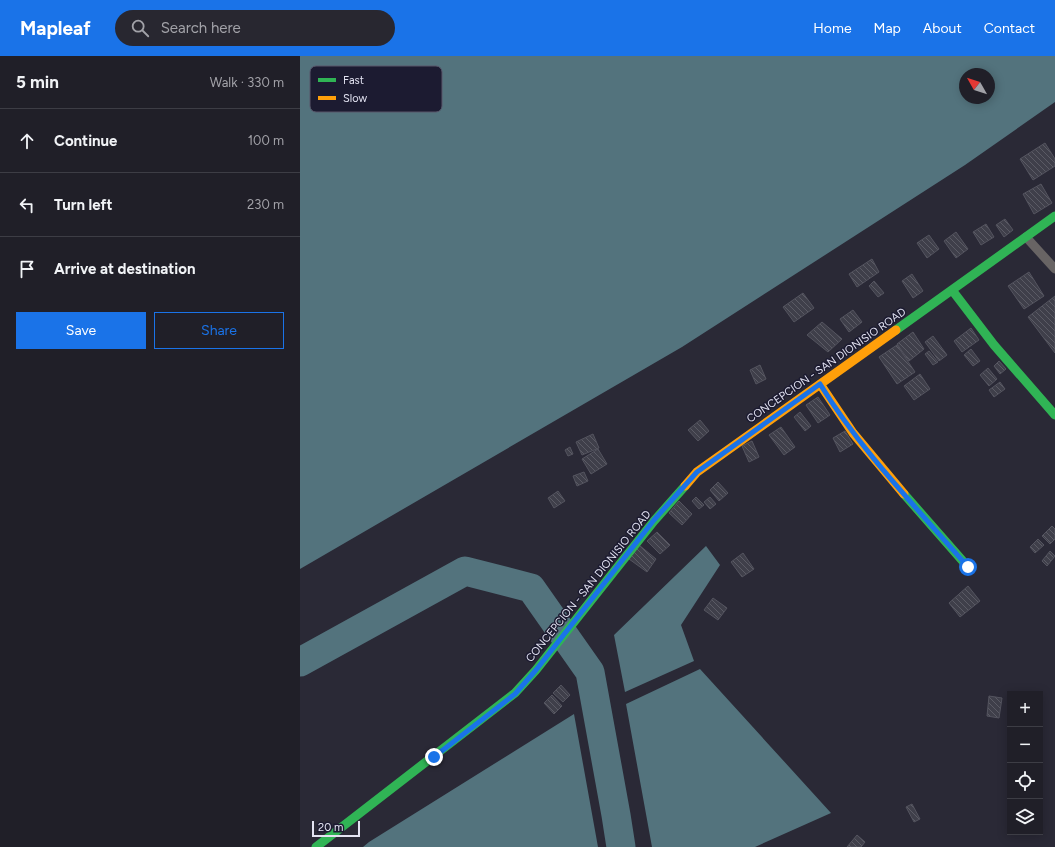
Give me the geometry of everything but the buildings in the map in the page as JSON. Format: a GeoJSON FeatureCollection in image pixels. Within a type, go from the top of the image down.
{"type":"FeatureCollection","features":[{"type":"Feature","properties":{"kind":"main road","name":"CONCEPCION - SAN DIONISIO ROAD"},"geometry":{"type":"LineString","coordinates":[[316,847],[515,694],[536,670],[611,575],[697,472],[1055,216]]}},
{"type":"Feature","properties":{"kind":"main road"},"geometry":{"type":"LineString","coordinates":[[952,290],[994,345],[1055,415]]}},
{"type":"Feature","properties":{"kind":"main road"},"geometry":{"type":"LineString","coordinates":[[820,384],[837,411],[876,460],[968,567]]}},
{"type":"Feature","properties":{"kind":"lane"},"geometry":{"type":"LineString","coordinates":[[1025,236],[1055,269]]}},
{"type":"Feature","properties":{"kind":"water"},"geometry":{"type":"Polygon","coordinates":[[[300,56],[1055,56],[1055,102],[965,165],[682,347],[300,569],[300,56]]]}},
{"type":"Feature","properties":{"kind":"water"},"geometry":{"type":"Polygon","coordinates":[[[706,546],[720,565],[681,625],[694,661],[625,692],[614,635],[706,546]]]}},
{"type":"Feature","properties":{"kind":"water"},"geometry":{"type":"Polygon","coordinates":[[[700,669],[831,813],[755,847],[652,847],[626,704],[700,669]]]}},
{"type":"Feature","properties":{"kind":"water"},"geometry":{"type":"Polygon","coordinates":[[[574,714],[598,847],[363,847],[369,842],[574,714]]]}},
{"type":"Feature","properties":{"kind":"waterway"},"geometry":{"type":"LineString","coordinates":[[300,662],[465,571],[531,588],[590,672],[621,847]]}},
{"type":"Feature","properties":{"kind":"traffic: fast"},"geometry":{"type":"LineString","coordinates":[[896,330],[1055,216]]}},
{"type":"Feature","properties":{"kind":"traffic: fast"},"geometry":{"type":"LineString","coordinates":[[952,290],[994,345],[1055,415]]}},
{"type":"Feature","properties":{"kind":"traffic: fast"},"geometry":{"type":"LineString","coordinates":[[316,847],[515,693],[536,670],[654,521],[685,486]]}},
{"type":"Feature","properties":{"kind":"traffic: fast"},"geometry":{"type":"LineString","coordinates":[[904,494],[968,567]]}},
{"type":"Feature","properties":{"kind":"traffic: slow"},"geometry":{"type":"LineString","coordinates":[[685,486],[697,472],[896,330]]}},
{"type":"Feature","properties":{"kind":"traffic: slow"},"geometry":{"type":"LineString","coordinates":[[820,384],[853,433],[904,494]]}},
{"type":"Feature","properties":{"kind":"route"},"geometry":{"type":"LineString","coordinates":[[434,757],[515,694],[536,670],[654,520],[697,472],[820,384],[837,411],[881,466],[968,567]]}}]}
